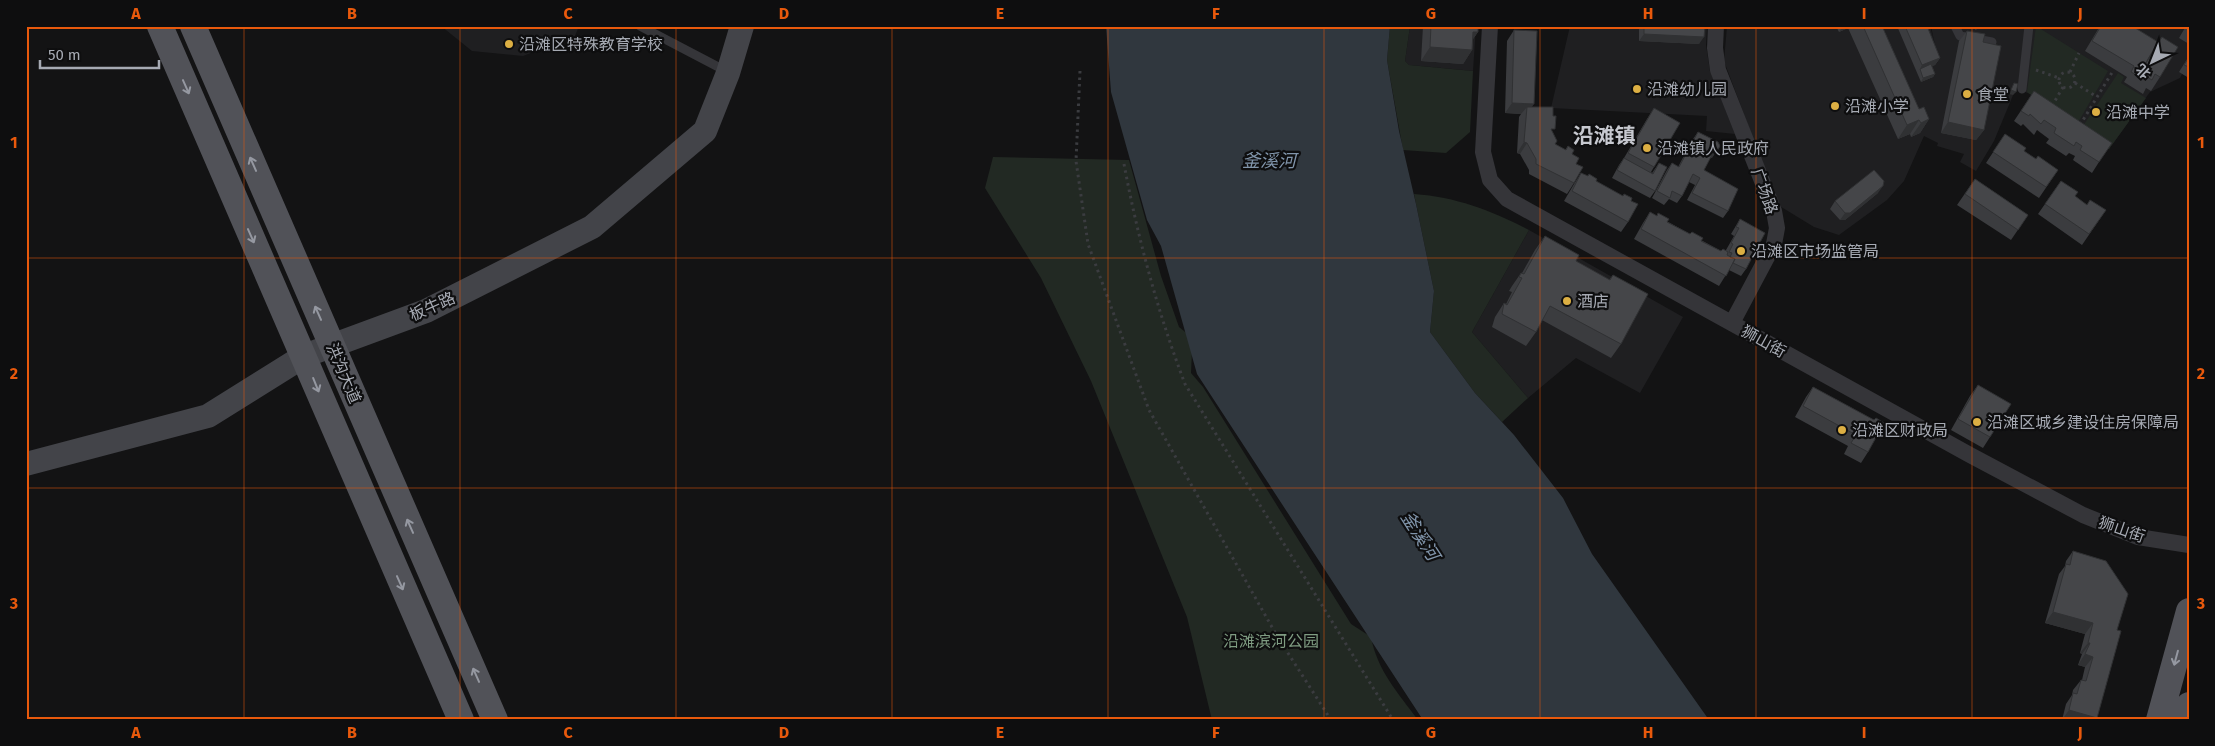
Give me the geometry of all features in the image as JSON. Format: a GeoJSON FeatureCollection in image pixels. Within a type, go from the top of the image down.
{"type":"FeatureCollection","features":[{"type":"Feature","properties":{"kind":"main road","name":"洪沟大道"},"geometry":{"type":"LineString","coordinates":[[160,26],[304,356],[362,497],[461,720]]}},
{"type":"Feature","properties":{"kind":"main road","name":"洪沟大道"},"geometry":{"type":"LineString","coordinates":[[193,26],[495,720]]}},
{"type":"Feature","properties":{"kind":"main road","name":"板牛路"},"geometry":{"type":"LineString","coordinates":[[26,464],[208,416],[304,356],[426,311],[592,227],[705,131],[728,73],[742,26]]}},
{"type":"Feature","properties":{"kind":"main road"},"geometry":{"type":"LineString","coordinates":[[2159,720],[2189,611]]}},
{"type":"Feature","properties":{"kind":"main road"},"geometry":{"type":"LineString","coordinates":[[2185,720],[2189,705]]}},
{"type":"Feature","properties":{"kind":"street","name":"狮山街"},"geometry":{"type":"LineString","coordinates":[[1490,26],[1483,152],[1487,173],[1497,190],[1522,208],[1970,455],[2083,515],[2138,537],[2189,545]]}},
{"type":"Feature","properties":{"kind":"street","name":"广场路"},"geometry":{"type":"LineString","coordinates":[[1716,26],[1715,48],[1718,70],[1774,211],[1777,228],[1774,244],[1732,323]]}},
{"type":"Feature","properties":{"kind":"lane"},"geometry":{"type":"LineString","coordinates":[[640,26],[728,73]]}},
{"type":"Feature","properties":{"kind":"lane"},"geometry":{"type":"LineString","coordinates":[[1955,26],[1960,36],[1992,42]]}},
{"type":"Feature","properties":{"kind":"lane"},"geometry":{"type":"LineString","coordinates":[[2022,89],[2029,26]]}},
{"type":"Feature","properties":{"kind":"path"},"geometry":{"type":"LineString","coordinates":[[2070,72],[2079,53]]}},
{"type":"Feature","properties":{"kind":"path"},"geometry":{"type":"LineString","coordinates":[[2025,66],[2059,78],[2063,87]]}},
{"type":"Feature","properties":{"kind":"path"},"geometry":{"type":"LineString","coordinates":[[1080,71],[1076,161],[1088,244],[1149,410],[1277,636],[1331,720]]}},
{"type":"Feature","properties":{"kind":"path"},"geometry":{"type":"LineString","coordinates":[[2077,130],[2113,71]]}},
{"type":"Feature","properties":{"kind":"path"},"geometry":{"type":"LineString","coordinates":[[2059,78],[2065,72],[2070,72]]}},
{"type":"Feature","properties":{"kind":"path"},"geometry":{"type":"LineString","coordinates":[[2063,87],[2069,88],[2075,83],[2076,78],[2070,72]]}},
{"type":"Feature","properties":{"kind":"path"},"geometry":{"type":"LineString","coordinates":[[2075,83],[2097,97]]}},
{"type":"Feature","properties":{"kind":"path"},"geometry":{"type":"LineString","coordinates":[[2048,111],[2063,87]]}},
{"type":"Feature","properties":{"kind":"path"},"geometry":{"type":"LineString","coordinates":[[1124,164],[1133,212],[1167,336],[1185,384],[1393,720]]}},
{"type":"Feature","properties":{"kind":"shaded area","name":"沿滩区特殊教育学校"},"geometry":{"type":"Polygon","coordinates":[[[441,26],[579,26],[575,36],[523,56],[472,51],[441,26]]]}},
{"type":"Feature","properties":{"kind":"shaded area"},"geometry":{"type":"Polygon","coordinates":[[[1410,26],[1476,26],[1473,71],[1409,65],[1405,61],[1410,26]]]}},
{"type":"Feature","properties":{"kind":"shaded area","name":"沿滩幼儿园"},"geometry":{"type":"Polygon","coordinates":[[[1570,26],[1707,26],[1706,45],[1710,71],[1735,134],[1706,131],[1707,116],[1551,108],[1570,26]]]}},
{"type":"Feature","properties":{"kind":"shaded area"},"geometry":{"type":"Polygon","coordinates":[[[1727,26],[1930,26],[1935,45],[1931,26],[2189,26],[2189,78],[2182,74],[2180,78],[2150,92],[2109,149],[2030,94],[2016,88],[1994,141],[1976,171],[1960,162],[1964,154],[1937,146],[1938,143],[1924,136],[1904,181],[1887,200],[1839,235],[1814,227],[1778,205],[1724,61],[1727,26]]]}},
{"type":"Feature","properties":{"kind":"shaded area"},"geometry":{"type":"Polygon","coordinates":[[[1529,230],[1683,317],[1640,393],[1576,358],[1528,398],[1472,332],[1529,230]]]}},
{"type":"Feature","properties":{"kind":"green space"},"geometry":{"type":"Polygon","coordinates":[[[1390,26],[1410,26],[1405,61],[1409,65],[1473,71],[1470,132],[1446,153],[1403,150],[1387,60],[1390,26]]]}},
{"type":"Feature","properties":{"kind":"green space"},"geometry":{"type":"Polygon","coordinates":[[[2036,26],[2108,71],[2076,126],[2027,92],[2036,26]]]}},
{"type":"Feature","properties":{"kind":"green space"},"geometry":{"type":"Polygon","coordinates":[[[2118,73],[2124,77],[2121,83],[2146,98],[2109,149],[2081,129],[2118,73]]]}},
{"type":"Feature","properties":{"kind":"green space","name":"沿滩滨河公园"},"geometry":{"type":"Polygon","coordinates":[[[993,157],[1129,160],[1161,276],[1179,327],[1189,335],[1192,351],[1191,373],[1203,387],[1351,624],[1371,637],[1383,671],[1418,720],[1212,720],[1187,617],[1091,381],[1041,278],[985,188],[993,157]]]}},
{"type":"Feature","properties":{"kind":"green space"},"geometry":{"type":"Polygon","coordinates":[[[1414,194],[1445,198],[1474,206],[1529,230],[1472,332],[1528,398],[1502,422],[1475,393],[1430,332],[1434,291],[1414,194]]]}},
{"type":"Feature","properties":{"kind":"water","name":"釜溪河"},"geometry":{"type":"Polygon","coordinates":[[[1106,26],[1390,26],[1387,60],[1399,131],[1434,291],[1430,332],[1475,393],[1514,435],[1563,498],[1592,554],[1709,720],[1423,720],[1197,374],[1161,246],[1147,220],[1111,92],[1106,26]]]}},
{"type":"Feature","properties":{"kind":"building"},"geometry":{"type":"Polygon","coordinates":[[[1431,26],[1478,26],[1478,32],[1473,32],[1472,50],[1430,47],[1431,26]]]}},
{"type":"Feature","properties":{"kind":"building"},"geometry":{"type":"Polygon","coordinates":[[[1644,26],[1705,26],[1704,37],[1644,34],[1644,26]]]}},
{"type":"Feature","properties":{"kind":"building"},"geometry":{"type":"Polygon","coordinates":[[[1863,26],[1882,26],[1919,109],[1924,107],[1929,119],[1921,123],[1919,120],[1907,125],[1863,26]]]}},
{"type":"Feature","properties":{"kind":"building"},"geometry":{"type":"Polygon","coordinates":[[[1905,26],[1927,26],[1940,58],[1922,65],[1905,26]]]}},
{"type":"Feature","properties":{"kind":"building"},"geometry":{"type":"Polygon","coordinates":[[[2101,26],[2132,26],[2158,42],[2138,76],[2131,72],[2134,66],[2092,41],[2101,26]]]}},
{"type":"Feature","properties":{"kind":"building"},"geometry":{"type":"Polygon","coordinates":[[[1514,30],[1537,31],[1534,104],[1512,103],[1514,30]]]}},
{"type":"Feature","properties":{"kind":"building","name":"食堂"},"geometry":{"type":"Polygon","coordinates":[[[1967,31],[1985,34],[1983,42],[2001,46],[1984,130],[1948,122],[1967,31]]]}},
{"type":"Feature","properties":{"kind":"building"},"geometry":{"type":"Polygon","coordinates":[[[2162,37],[2178,47],[2160,77],[2155,74],[2152,80],[2140,73],[2162,37]]]}},
{"type":"Feature","properties":{"kind":"building"},"geometry":{"type":"Polygon","coordinates":[[[2189,57],[2189,67],[2184,65],[2189,57]]]}},
{"type":"Feature","properties":{"kind":"building"},"geometry":{"type":"Polygon","coordinates":[[[1931,64],[1935,74],[1923,78],[1920,69],[1931,64]]]}},
{"type":"Feature","properties":{"kind":"building"},"geometry":{"type":"Polygon","coordinates":[[[2014,83],[2018,84],[2016,92],[2011,90],[2014,83]]]}},
{"type":"Feature","properties":{"kind":"building"},"geometry":{"type":"Polygon","coordinates":[[[2034,91],[2112,143],[2099,162],[2080,150],[2082,146],[2076,142],[2074,146],[2054,133],[2056,128],[2044,120],[2041,124],[2030,114],[2029,116],[2021,111],[2034,91]]]}},
{"type":"Feature","properties":{"kind":"building"},"geometry":{"type":"Polygon","coordinates":[[[1527,107],[1553,107],[1553,116],[1556,116],[1555,129],[1551,129],[1557,141],[1555,144],[1566,150],[1568,146],[1574,150],[1572,154],[1579,158],[1576,164],[1583,167],[1574,183],[1536,164],[1536,159],[1527,143],[1524,142],[1527,107]]]}},
{"type":"Feature","properties":{"kind":"building","name":"沿滩镇人民政府"},"geometry":{"type":"Polygon","coordinates":[[[1654,108],[1680,123],[1654,167],[1628,153],[1654,108]]]}},
{"type":"Feature","properties":{"kind":"building"},"geometry":{"type":"Polygon","coordinates":[[[1698,132],[1718,142],[1720,146],[1717,151],[1714,151],[1704,170],[1738,189],[1728,211],[1692,193],[1700,178],[1693,174],[1682,196],[1672,191],[1670,198],[1657,191],[1672,163],[1679,167],[1698,132]]]}},
{"type":"Feature","properties":{"kind":"building"},"geometry":{"type":"Polygon","coordinates":[[[2005,134],[2026,148],[2024,151],[2036,159],[2038,156],[2058,170],[2046,187],[1993,152],[2005,134]]]}},
{"type":"Feature","properties":{"kind":"building"},"geometry":{"type":"Polygon","coordinates":[[[1624,158],[1653,174],[1659,163],[1667,167],[1655,191],[1617,170],[1624,158]]]}},
{"type":"Feature","properties":{"kind":"building"},"geometry":{"type":"Polygon","coordinates":[[[1874,170],[1884,181],[1883,186],[1850,213],[1845,213],[1835,201],[1874,170]]]}},
{"type":"Feature","properties":{"kind":"building"},"geometry":{"type":"Polygon","coordinates":[[[1581,173],[1588,176],[1589,174],[1597,179],[1596,181],[1623,196],[1624,194],[1632,198],[1631,201],[1638,204],[1628,222],[1572,191],[1581,173]]]}},
{"type":"Feature","properties":{"kind":"building"},"geometry":{"type":"Polygon","coordinates":[[[1975,179],[2028,215],[2018,230],[1965,194],[1975,179]]]}},
{"type":"Feature","properties":{"kind":"building"},"geometry":{"type":"Polygon","coordinates":[[[2061,181],[2078,192],[2075,196],[2087,205],[2090,200],[2106,210],[2089,234],[2045,204],[2061,181]]]}},
{"type":"Feature","properties":{"kind":"building"},"geometry":{"type":"Polygon","coordinates":[[[1650,212],[1657,216],[1658,213],[1669,219],[1667,222],[1690,234],[1692,232],[1703,238],[1701,241],[1721,251],[1723,249],[1728,252],[1727,255],[1735,259],[1726,276],[1641,229],[1650,212]]]}},
{"type":"Feature","properties":{"kind":"building","name":"沿滩区市场监管局"},"geometry":{"type":"Polygon","coordinates":[[[1740,219],[1765,233],[1746,269],[1733,263],[1735,259],[1730,257],[1732,253],[1729,252],[1733,244],[1731,243],[1739,228],[1736,227],[1740,219]]]}},
{"type":"Feature","properties":{"kind":"building","name":"酒店"},"geometry":{"type":"Polygon","coordinates":[[[1545,236],[1579,255],[1576,261],[1610,280],[1613,275],[1648,294],[1621,344],[1550,306],[1536,332],[1502,314],[1504,303],[1507,305],[1522,278],[1519,277],[1521,273],[1524,274],[1545,236]]]}},
{"type":"Feature","properties":{"kind":"building","name":"沿滩区城乡建设住房保障局"},"geometry":{"type":"Polygon","coordinates":[[[1978,385],[2011,404],[1990,437],[1958,419],[1978,385]]]}},
{"type":"Feature","properties":{"kind":"building"},"geometry":{"type":"Polygon","coordinates":[[[1813,387],[1874,420],[1876,418],[1884,423],[1868,452],[1851,443],[1856,435],[1803,406],[1813,387]]]}},
{"type":"Feature","properties":{"kind":"building"},"geometry":{"type":"Polygon","coordinates":[[[2073,551],[2106,561],[2128,594],[2117,630],[2121,631],[2097,718],[2069,710],[2073,693],[2077,694],[2081,680],[2086,681],[2093,657],[2085,654],[2090,643],[2088,643],[2093,623],[2053,612],[2066,564],[2070,565],[2073,551]]]}},
{"type":"Feature","properties":{"kind":"place","name":"沿滩区特殊教育学校"},"geometry":{"type":"Point","coordinates":[509,44]}},
{"type":"Feature","properties":{"kind":"place","name":"沿滩幼儿园"},"geometry":{"type":"Point","coordinates":[1637,89]}},
{"type":"Feature","properties":{"kind":"place","name":"食堂"},"geometry":{"type":"Point","coordinates":[1967,94]}},
{"type":"Feature","properties":{"kind":"place","name":"沿滩小学"},"geometry":{"type":"Point","coordinates":[1835,106]}},
{"type":"Feature","properties":{"kind":"place","name":"沿滩中学"},"geometry":{"type":"Point","coordinates":[2096,112]}},
{"type":"Feature","properties":{"kind":"place","name":"沿滩镇人民政府"},"geometry":{"type":"Point","coordinates":[1647,148]}},
{"type":"Feature","properties":{"kind":"place","name":"沿滩区市场监管局"},"geometry":{"type":"Point","coordinates":[1741,251]}},
{"type":"Feature","properties":{"kind":"place","name":"酒店"},"geometry":{"type":"Point","coordinates":[1567,301]}},
{"type":"Feature","properties":{"kind":"place","name":"沿滩区城乡建设住房保障局"},"geometry":{"type":"Point","coordinates":[1977,422]}},
{"type":"Feature","properties":{"kind":"place","name":"沿滩区财政局"},"geometry":{"type":"Point","coordinates":[1842,430]}},
{"type":"Feature","properties":{"kind":"district","name":"沿滩镇"},"geometry":{"type":"Point","coordinates":[1604,136]}}]}
